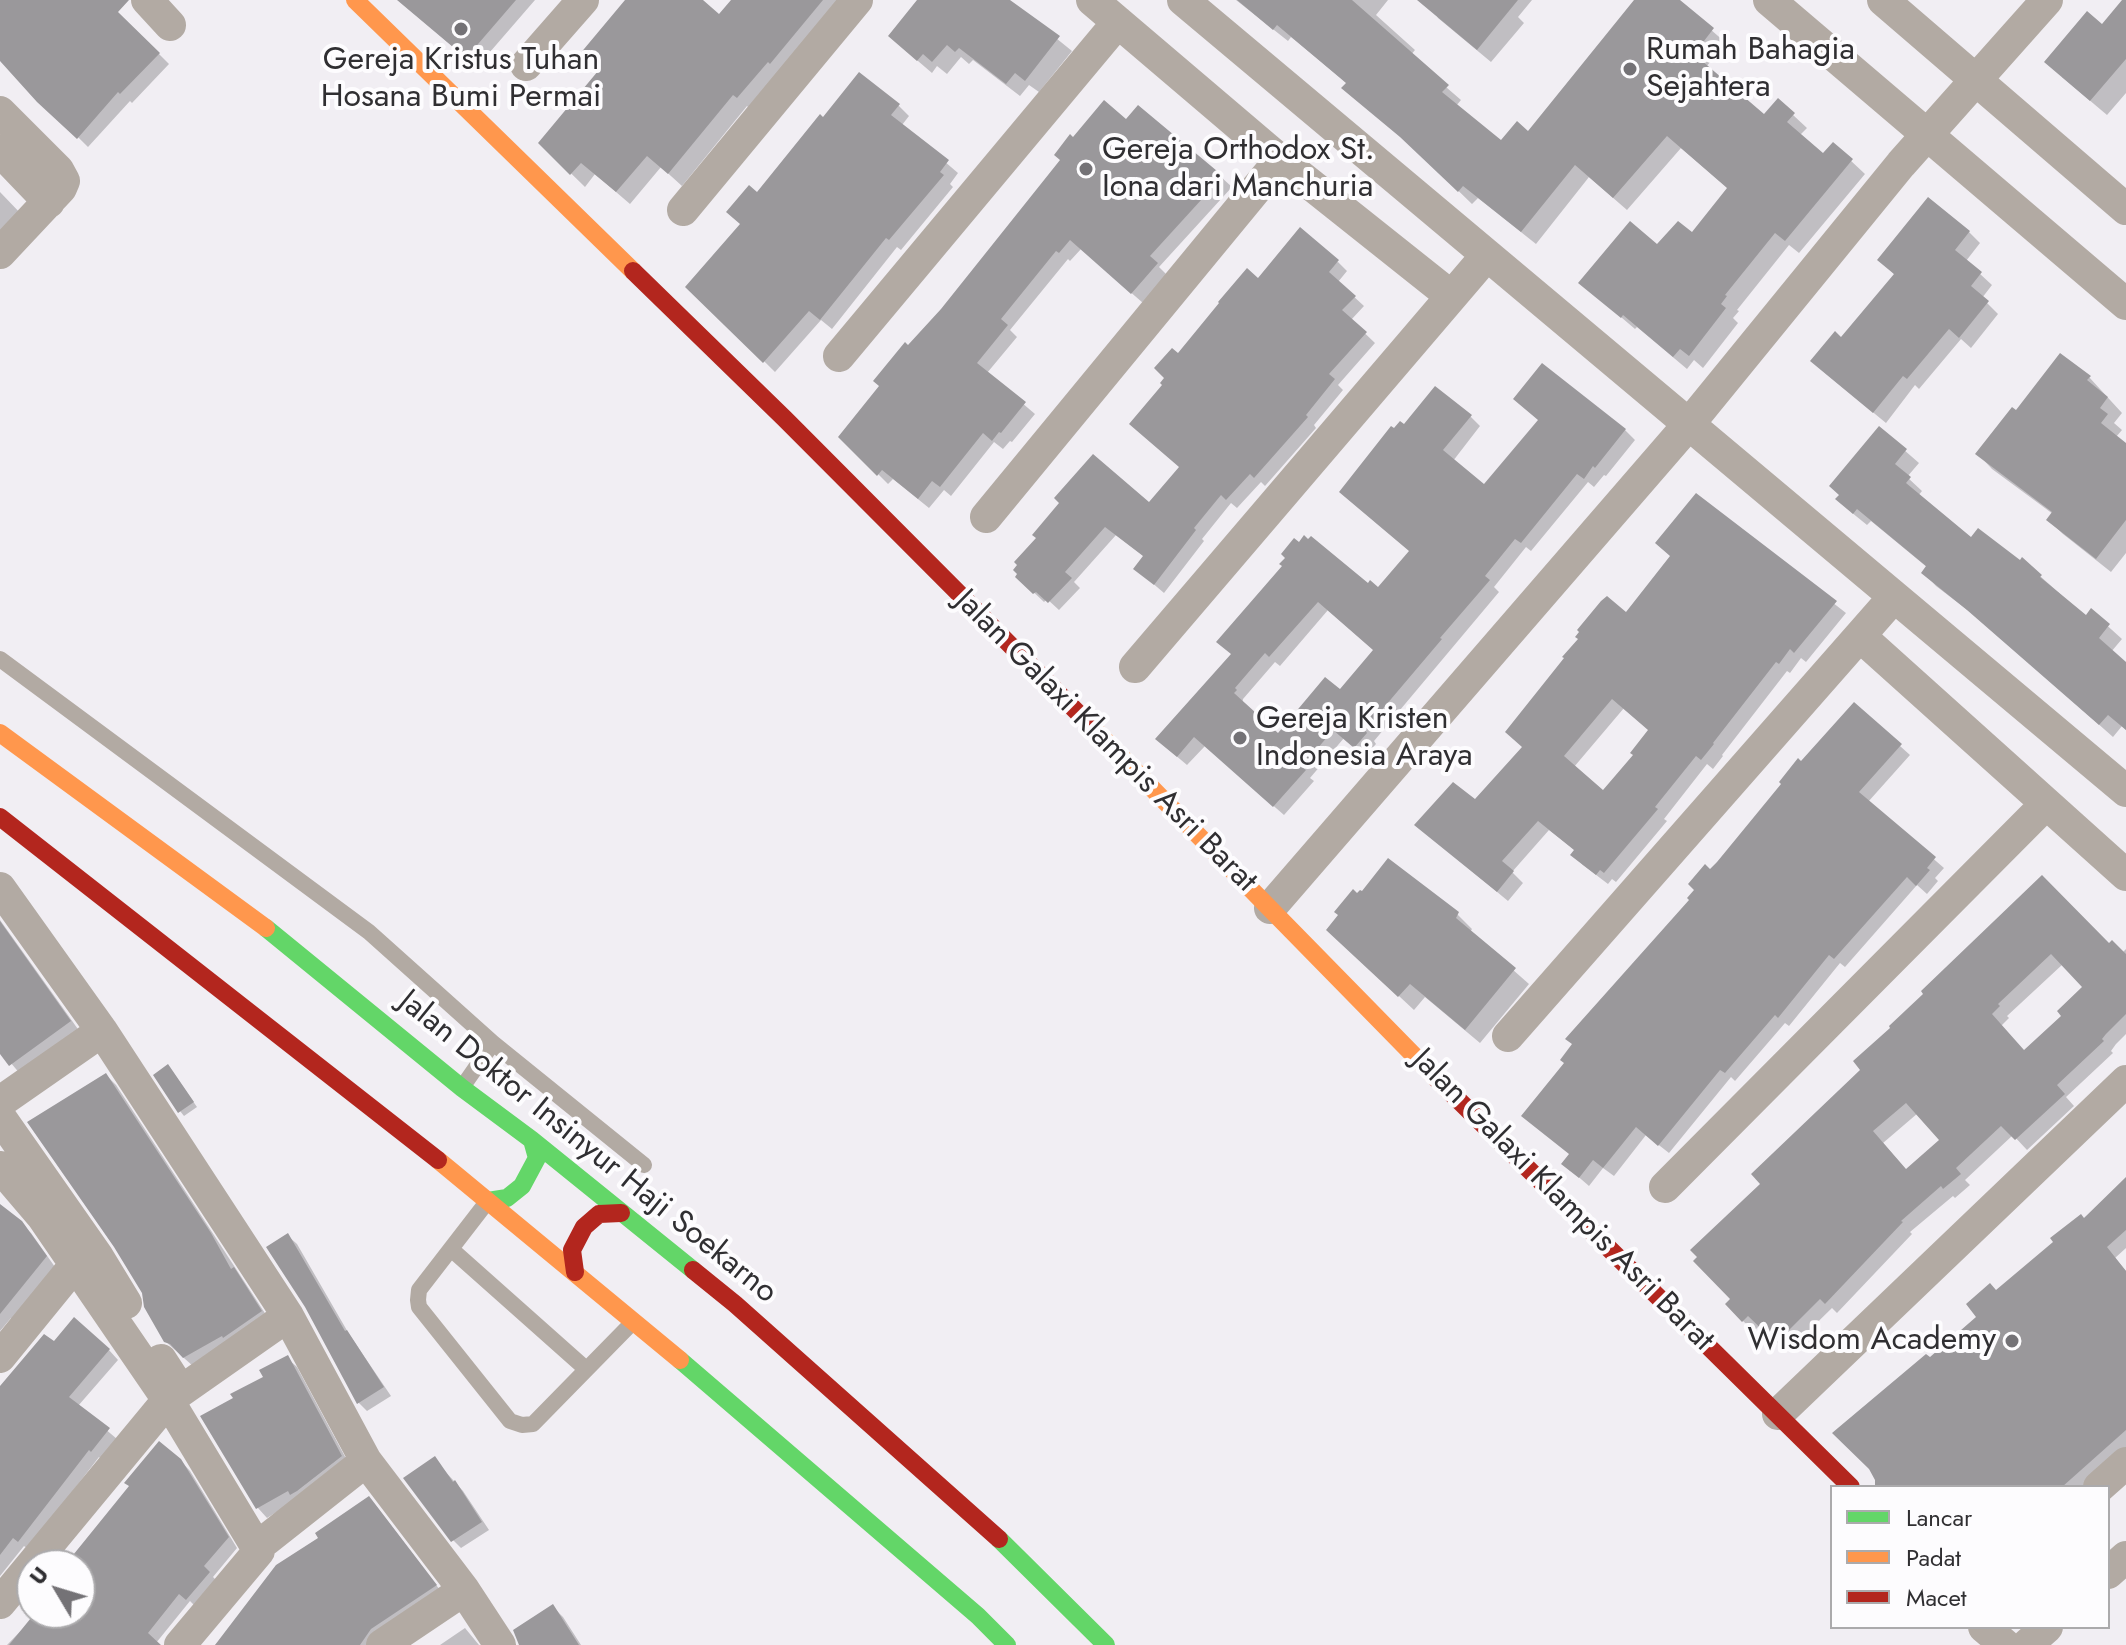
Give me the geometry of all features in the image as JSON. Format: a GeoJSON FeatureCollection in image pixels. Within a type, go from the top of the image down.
{"type":"FeatureCollection","features":[{"type":"Feature","properties":{"kind":"main road","name":"Jalan Galaxi Klampis Asri Barat"},"geometry":{"type":"LineString","coordinates":[[355,0],[785,419],[1458,1100],[1849,1485]]}},
{"type":"Feature","properties":{"kind":"main road","name":"Jalan Doktor Insinyur Haji Soekarno"},"geometry":{"type":"LineString","coordinates":[[0,733],[262,924],[462,1088],[532,1140],[735,1304],[986,1526],[1106,1645]]}},
{"type":"Feature","properties":{"kind":"main road"},"geometry":{"type":"LineString","coordinates":[[3,827],[488,1201],[634,1320],[978,1616],[1007,1645]]}},
{"type":"Feature","properties":{"kind":"main road"},"geometry":{"type":"LineString","coordinates":[[488,1201],[507,1198],[522,1186],[537,1158],[532,1140]]}},
{"type":"Feature","properties":{"kind":"main road"},"geometry":{"type":"LineString","coordinates":[[575,1272],[572,1250],[584,1227],[599,1214],[621,1213]]}},
{"type":"Feature","properties":{"kind":"street"},"geometry":{"type":"LineString","coordinates":[[147,0],[170,25]]}},
{"type":"Feature","properties":{"kind":"street"},"geometry":{"type":"LineString","coordinates":[[526,65],[583,0]]}},
{"type":"Feature","properties":{"kind":"street"},"geometry":{"type":"LineString","coordinates":[[683,210],[857,0]]}},
{"type":"Feature","properties":{"kind":"street"},"geometry":{"type":"LineString","coordinates":[[1092,0],[1280,160],[1451,296]]}},
{"type":"Feature","properties":{"kind":"street"},"geometry":{"type":"LineString","coordinates":[[1183,0],[2126,791]]}},
{"type":"Feature","properties":{"kind":"street"},"geometry":{"type":"LineString","coordinates":[[1769,0],[2126,304]]}},
{"type":"Feature","properties":{"kind":"street"},"geometry":{"type":"LineString","coordinates":[[1883,0],[2126,209]]}},
{"type":"Feature","properties":{"kind":"street"},"geometry":{"type":"LineString","coordinates":[[1270,908],[1689,424],[1901,164],[2047,0]]}},
{"type":"Feature","properties":{"kind":"street"},"geometry":{"type":"LineString","coordinates":[[839,356],[1118,22]]}},
{"type":"Feature","properties":{"kind":"street"},"geometry":{"type":"LineString","coordinates":[[0,112],[63,176],[63,185],[0,253]]}},
{"type":"Feature","properties":{"kind":"street"},"geometry":{"type":"LineString","coordinates":[[0,151],[49,202]]}},
{"type":"Feature","properties":{"kind":"street"},"geometry":{"type":"LineString","coordinates":[[986,517],[1280,160]]}},
{"type":"Feature","properties":{"kind":"street"},"geometry":{"type":"LineString","coordinates":[[1135,667],[1487,255]]}},
{"type":"Feature","properties":{"kind":"street"},"geometry":{"type":"LineString","coordinates":[[1508,1036],[1893,598]]}},
{"type":"Feature","properties":{"kind":"street"},"geometry":{"type":"LineString","coordinates":[[1861,637],[2126,875]]}},
{"type":"Feature","properties":{"kind":"street"},"geometry":{"type":"LineString","coordinates":[[1665,1187],[2046,804]]}},
{"type":"Feature","properties":{"kind":"street"},"geometry":{"type":"LineString","coordinates":[[0,888],[102,1031],[288,1316],[366,1461],[464,1590],[500,1645]]}},
{"type":"Feature","properties":{"kind":"street"},"geometry":{"type":"LineString","coordinates":[[0,1102],[102,1031]]}},
{"type":"Feature","properties":{"kind":"street"},"geometry":{"type":"LineString","coordinates":[[1778,1414],[2126,1081]]}},
{"type":"Feature","properties":{"kind":"street"},"geometry":{"type":"LineString","coordinates":[[0,1117],[98,1257],[174,1396],[262,1546]]}},
{"type":"Feature","properties":{"kind":"street"},"geometry":{"type":"LineString","coordinates":[[0,1167],[42,1216],[174,1396]]}},
{"type":"Feature","properties":{"kind":"street"},"geometry":{"type":"LineString","coordinates":[[0,1357],[75,1265]]}},
{"type":"Feature","properties":{"kind":"street"},"geometry":{"type":"LineString","coordinates":[[0,1603],[174,1396],[288,1316]]}},
{"type":"Feature","properties":{"kind":"street"},"geometry":{"type":"LineString","coordinates":[[180,1645],[262,1546],[366,1461]]}},
{"type":"Feature","properties":{"kind":"street"},"geometry":{"type":"LineString","coordinates":[[2101,1485],[2126,1463]]}},
{"type":"Feature","properties":{"kind":"street"},"geometry":{"type":"LineString","coordinates":[[2110,1571],[2126,1557]]}},
{"type":"Feature","properties":{"kind":"street"},"geometry":{"type":"LineString","coordinates":[[382,1645],[464,1590]]}},
{"type":"Feature","properties":{"kind":"street"},"geometry":{"type":"LineString","coordinates":[[2027,1645],[2045,1629]]}},
{"type":"Feature","properties":{"kind":"lane"},"geometry":{"type":"LineString","coordinates":[[0,659],[369,932],[493,1043],[644,1165]]}},
{"type":"Feature","properties":{"kind":"lane"},"geometry":{"type":"LineString","coordinates":[[462,1088],[493,1043]]}},
{"type":"Feature","properties":{"kind":"lane"},"geometry":{"type":"LineString","coordinates":[[488,1201],[419,1290],[419,1307],[510,1421],[522,1425],[533,1424],[634,1320]]}},
{"type":"Feature","properties":{"kind":"lane"},"geometry":{"type":"LineString","coordinates":[[451,1249],[586,1369]]}},
{"type":"Feature","properties":{"kind":"building"},"geometry":{"type":"Polygon","coordinates":[[[0,0],[129,0],[118,12],[160,53],[120,94],[118,92],[77,139],[37,102],[0,61],[0,0]]]}},
{"type":"Feature","properties":{"kind":"building","name":"Gereja Kristus Tuhan Hosana Bumi Permai"},"geometry":{"type":"Polygon","coordinates":[[[397,0],[516,0],[466,58],[397,0]]]}},
{"type":"Feature","properties":{"kind":"building"},"geometry":{"type":"Polygon","coordinates":[[[625,0],[703,0],[719,14],[731,0],[823,0],[770,64],[768,62],[737,98],[733,95],[668,174],[647,156],[616,192],[581,163],[570,175],[538,143],[598,71],[579,55],[625,0]]]}},
{"type":"Feature","properties":{"kind":"building"},"geometry":{"type":"Polygon","coordinates":[[[917,0],[1010,0],[1060,36],[1025,81],[1015,73],[1006,84],[959,48],[955,52],[947,45],[932,62],[923,54],[917,61],[888,36],[917,0]]]}},
{"type":"Feature","properties":{"kind":"building"},"geometry":{"type":"Polygon","coordinates":[[[1237,0],[1352,0],[1449,85],[1442,92],[1501,140],[1517,121],[1528,131],[1634,0],[1680,0],[1714,28],[1694,54],[1764,114],[1778,98],[1795,113],[1787,122],[1823,153],[1833,142],[1853,159],[1785,241],[1775,233],[1725,295],[1721,304],[1726,308],[1689,356],[1680,349],[1673,357],[1623,315],[1621,318],[1578,283],[1630,221],[1657,244],[1678,221],[1692,232],[1727,188],[1667,136],[1613,198],[1575,165],[1521,232],[1463,186],[1458,192],[1400,137],[1341,88],[1346,83],[1277,25],[1273,30],[1237,0]]]}},
{"type":"Feature","properties":{"kind":"building"},"geometry":{"type":"Polygon","coordinates":[[[1417,0],[1518,0],[1477,50],[1417,0]]]}},
{"type":"Feature","properties":{"kind":"building"},"geometry":{"type":"Polygon","coordinates":[[[2122,0],[2126,0],[2126,59],[2090,101],[2044,62],[2087,11],[2102,24],[2122,0]]]}},
{"type":"Feature","properties":{"kind":"building"},"geometry":{"type":"Polygon","coordinates":[[[859,72],[900,104],[891,115],[949,160],[940,172],[944,175],[889,240],[886,238],[820,320],[809,311],[763,363],[685,287],[740,224],[726,212],[749,185],[757,192],[820,114],[823,117],[859,72]]]}},
{"type":"Feature","properties":{"kind":"building"},"geometry":{"type":"Polygon","coordinates":[[[1104,100],[1126,119],[1138,105],[1223,176],[1150,256],[1158,263],[1131,294],[1070,240],[1059,253],[1056,251],[1001,319],[1008,325],[977,363],[1026,402],[1001,433],[992,441],[983,433],[940,487],[932,481],[918,499],[882,470],[877,476],[838,437],[879,386],[873,381],[905,342],[908,345],[941,309],[1060,160],[1054,155],[1070,134],[1073,137],[1104,100]]]}},
{"type":"Feature","properties":{"kind":"building"},"geometry":{"type":"Polygon","coordinates":[[[1928,197],[1970,231],[1955,250],[1982,272],[1971,286],[1989,301],[1959,338],[1949,329],[1907,379],[1903,376],[1873,413],[1810,361],[1835,331],[1841,337],[1894,274],[1877,260],[1928,197]]]}},
{"type":"Feature","properties":{"kind":"building"},"geometry":{"type":"Polygon","coordinates":[[[1300,227],[1339,260],[1329,272],[1356,296],[1342,310],[1367,332],[1329,374],[1335,379],[1306,415],[1308,417],[1254,478],[1250,474],[1226,500],[1221,495],[1154,585],[1133,569],[1143,556],[1105,527],[1065,572],[1072,578],[1048,603],[1036,592],[1033,594],[1015,577],[1017,574],[1013,570],[1017,565],[1014,562],[1036,538],[1032,535],[1059,503],[1054,498],[1093,454],[1149,502],[1179,467],[1129,424],[1162,385],[1160,383],[1164,378],[1154,368],[1172,348],[1178,353],[1247,268],[1258,278],[1300,227]]]}},
{"type":"Feature","properties":{"kind":"building"},"geometry":{"type":"Polygon","coordinates":[[[2060,353],[2091,376],[2087,380],[2108,397],[2100,408],[2108,414],[2101,423],[2126,443],[2126,520],[2096,559],[2046,520],[2052,512],[1975,454],[2012,407],[2016,410],[2060,353]]]}},
{"type":"Feature","properties":{"kind":"building"},"geometry":{"type":"Polygon","coordinates":[[[1542,363],[1626,429],[1584,479],[1577,474],[1521,543],[1515,539],[1485,576],[1490,580],[1365,730],[1367,733],[1354,748],[1333,730],[1302,767],[1306,770],[1273,807],[1194,737],[1177,757],[1155,739],[1231,654],[1216,642],[1282,566],[1279,564],[1285,558],[1281,554],[1294,538],[1299,542],[1304,535],[1308,539],[1311,536],[1368,583],[1370,580],[1378,587],[1409,551],[1339,492],[1391,426],[1394,428],[1400,421],[1404,424],[1435,386],[1472,415],[1443,450],[1484,484],[1538,420],[1513,399],[1542,363]],[[1318,602],[1269,657],[1265,653],[1234,693],[1278,733],[1325,677],[1340,689],[1373,650],[1318,602]]]}},
{"type":"Feature","properties":{"kind":"building"},"geometry":{"type":"Polygon","coordinates":[[[1879,426],[1907,449],[1895,464],[1911,477],[1906,483],[1971,537],[1978,528],[2020,560],[2022,557],[2042,575],[2040,577],[2086,615],[2091,608],[2110,624],[2099,638],[2126,662],[2126,730],[2108,715],[2099,725],[1921,573],[1926,566],[1857,509],[1853,514],[1835,499],[1839,495],[1829,486],[1879,426]]]}},
{"type":"Feature","properties":{"kind":"building"},"geometry":{"type":"Polygon","coordinates":[[[1696,493],[1837,601],[1794,653],[1790,649],[1779,664],[1776,662],[1701,760],[1696,756],[1655,807],[1658,809],[1604,873],[1600,870],[1596,875],[1570,855],[1574,850],[1538,821],[1502,861],[1514,871],[1497,892],[1414,825],[1453,782],[1475,799],[1522,747],[1505,732],[1578,639],[1575,637],[1579,632],[1577,630],[1601,601],[1607,596],[1626,612],[1670,556],[1655,543],[1696,493]],[[1612,699],[1564,756],[1603,790],[1633,755],[1630,753],[1648,730],[1612,699]]]}},
{"type":"Feature","properties":{"kind":"building"},"geometry":{"type":"Polygon","coordinates":[[[1854,702],[1902,744],[1859,792],[1936,857],[1927,868],[1930,870],[1916,886],[1907,877],[1834,959],[1829,955],[1778,1018],[1775,1015],[1725,1073],[1720,1070],[1658,1146],[1636,1127],[1603,1168],[1593,1160],[1579,1178],[1561,1164],[1569,1154],[1521,1116],[1564,1063],[1560,1060],[1572,1044],[1565,1039],[1689,900],[1687,898],[1694,890],[1688,884],[1705,864],[1710,869],[1717,862],[1781,784],[1779,782],[1798,758],[1801,761],[1854,702]]]}},
{"type":"Feature","properties":{"kind":"building"},"geometry":{"type":"Polygon","coordinates":[[[1388,858],[1459,912],[1456,918],[1516,968],[1465,1030],[1410,984],[1398,997],[1326,930],[1338,915],[1334,912],[1353,889],[1357,893],[1362,891],[1388,858]]]}},
{"type":"Feature","properties":{"kind":"building"},"geometry":{"type":"Polygon","coordinates":[[[2042,875],[2109,943],[2112,940],[2126,954],[2126,1014],[2106,1034],[2102,1039],[2104,1041],[2057,1085],[2065,1094],[2015,1140],[2001,1126],[1956,1168],[1961,1174],[1943,1189],[1941,1186],[1901,1221],[1825,1304],[1820,1299],[1776,1343],[1748,1316],[1742,1322],[1725,1304],[1730,1299],[1693,1261],[1697,1257],[1690,1250],[1760,1184],[1751,1174],[1860,1070],[1853,1061],[1890,1028],[1923,994],[1921,991],[2042,875]],[[2051,954],[1998,1004],[2000,1006],[1992,1014],[2024,1050],[2061,1016],[2057,1011],[2082,987],[2051,954]],[[1906,1103],[1873,1131],[1906,1169],[1939,1140],[1906,1103]]]}},
{"type":"Feature","properties":{"kind":"building"},"geometry":{"type":"Polygon","coordinates":[[[0,921],[71,1021],[9,1066],[0,1054],[0,921]]]}},
{"type":"Feature","properties":{"kind":"building"},"geometry":{"type":"Polygon","coordinates":[[[168,1064],[194,1102],[178,1113],[153,1075],[168,1064]]]}},
{"type":"Feature","properties":{"kind":"building"},"geometry":{"type":"Polygon","coordinates":[[[106,1073],[211,1233],[231,1269],[234,1267],[262,1311],[223,1338],[183,1358],[164,1342],[144,1307],[142,1293],[114,1247],[27,1122],[106,1073]]]}},
{"type":"Feature","properties":{"kind":"building"},"geometry":{"type":"Polygon","coordinates":[[[2126,1177],[2126,1230],[2107,1247],[2126,1271],[2126,1430],[2064,1485],[1875,1485],[1869,1469],[1832,1433],[1926,1354],[1930,1357],[1976,1317],[1966,1304],[1990,1283],[1996,1290],[2053,1242],[2050,1238],[2081,1214],[2084,1218],[2126,1177]]]}},
{"type":"Feature","properties":{"kind":"building"},"geometry":{"type":"Polygon","coordinates":[[[0,1204],[22,1221],[47,1256],[0,1314],[0,1204]]]}},
{"type":"Feature","properties":{"kind":"building"},"geometry":{"type":"Polygon","coordinates":[[[288,1233],[345,1331],[384,1387],[357,1404],[305,1307],[266,1247],[288,1233]]]}},
{"type":"Feature","properties":{"kind":"building"},"geometry":{"type":"Polygon","coordinates":[[[74,1317],[110,1349],[69,1397],[110,1428],[91,1452],[89,1450],[18,1542],[13,1538],[0,1555],[0,1386],[44,1334],[54,1341],[74,1317]]]}},
{"type":"Feature","properties":{"kind":"building"},"geometry":{"type":"Polygon","coordinates":[[[288,1355],[342,1456],[297,1491],[290,1495],[288,1491],[256,1509],[200,1416],[233,1398],[230,1394],[263,1377],[259,1370],[288,1355]]]}},
{"type":"Feature","properties":{"kind":"building"},"geometry":{"type":"Polygon","coordinates":[[[159,1441],[181,1459],[229,1537],[204,1566],[210,1572],[186,1600],[179,1594],[148,1633],[161,1645],[9,1645],[22,1629],[96,1629],[96,1549],[78,1549],[129,1486],[124,1483],[159,1441]]]}},
{"type":"Feature","properties":{"kind":"building"},"geometry":{"type":"Polygon","coordinates":[[[435,1456],[482,1522],[451,1542],[403,1478],[435,1456]]]}},
{"type":"Feature","properties":{"kind":"building"},"geometry":{"type":"Polygon","coordinates":[[[369,1496],[437,1585],[371,1629],[360,1645],[215,1645],[276,1565],[318,1538],[315,1533],[369,1496]]]}},
{"type":"Feature","properties":{"kind":"building"},"geometry":{"type":"Polygon","coordinates":[[[553,1604],[579,1645],[519,1645],[513,1630],[553,1604]]]}},
{"type":"Feature","properties":{"kind":"traffic: fast"},"geometry":{"type":"LineString","coordinates":[[266,928],[693,1270]]}},
{"type":"Feature","properties":{"kind":"traffic: fast"},"geometry":{"type":"LineString","coordinates":[[488,1201],[507,1198],[522,1186],[537,1158],[532,1140]]}},
{"type":"Feature","properties":{"kind":"traffic: fast"},"geometry":{"type":"LineString","coordinates":[[680,1360],[978,1616],[1007,1645]]}},
{"type":"Feature","properties":{"kind":"traffic: fast"},"geometry":{"type":"LineString","coordinates":[[999,1539],[1106,1645]]}},
{"type":"Feature","properties":{"kind":"traffic: slow"},"geometry":{"type":"LineString","coordinates":[[355,0],[633,271]]}},
{"type":"Feature","properties":{"kind":"traffic: slow"},"geometry":{"type":"LineString","coordinates":[[1090,725],[1436,1078]]}},
{"type":"Feature","properties":{"kind":"traffic: slow"},"geometry":{"type":"LineString","coordinates":[[0,733],[266,928]]}},
{"type":"Feature","properties":{"kind":"traffic: slow"},"geometry":{"type":"LineString","coordinates":[[438,1160],[680,1360]]}},
{"type":"Feature","properties":{"kind":"traffic: jam"},"geometry":{"type":"LineString","coordinates":[[633,271],[1090,725]]}},
{"type":"Feature","properties":{"kind":"traffic: jam"},"geometry":{"type":"LineString","coordinates":[[0,817],[438,1160]]}},
{"type":"Feature","properties":{"kind":"traffic: jam"},"geometry":{"type":"LineString","coordinates":[[1436,1078],[1849,1485]]}},
{"type":"Feature","properties":{"kind":"traffic: jam"},"geometry":{"type":"LineString","coordinates":[[575,1272],[572,1250],[584,1227],[599,1214],[621,1213]]}},
{"type":"Feature","properties":{"kind":"traffic: jam"},"geometry":{"type":"LineString","coordinates":[[693,1270],[999,1539]]}},
{"type":"Feature","properties":{"kind":"place","name":"Gereja Kristus Tuhan Hosana Bumi Permai"},"geometry":{"type":"Point","coordinates":[461,29]}},
{"type":"Feature","properties":{"kind":"place","name":"Rumah Bahagia Sejahtera"},"geometry":{"type":"Point","coordinates":[1630,69]}},
{"type":"Feature","properties":{"kind":"place","name":"Gereja Orthodox St. Iona dari Manchuria"},"geometry":{"type":"Point","coordinates":[1086,169]}},
{"type":"Feature","properties":{"kind":"place","name":"Gereja Kristen Indonesia Araya"},"geometry":{"type":"Point","coordinates":[1240,738]}},
{"type":"Feature","properties":{"kind":"place","name":"Wisdom Academy"},"geometry":{"type":"Point","coordinates":[2012,1341]}}]}
